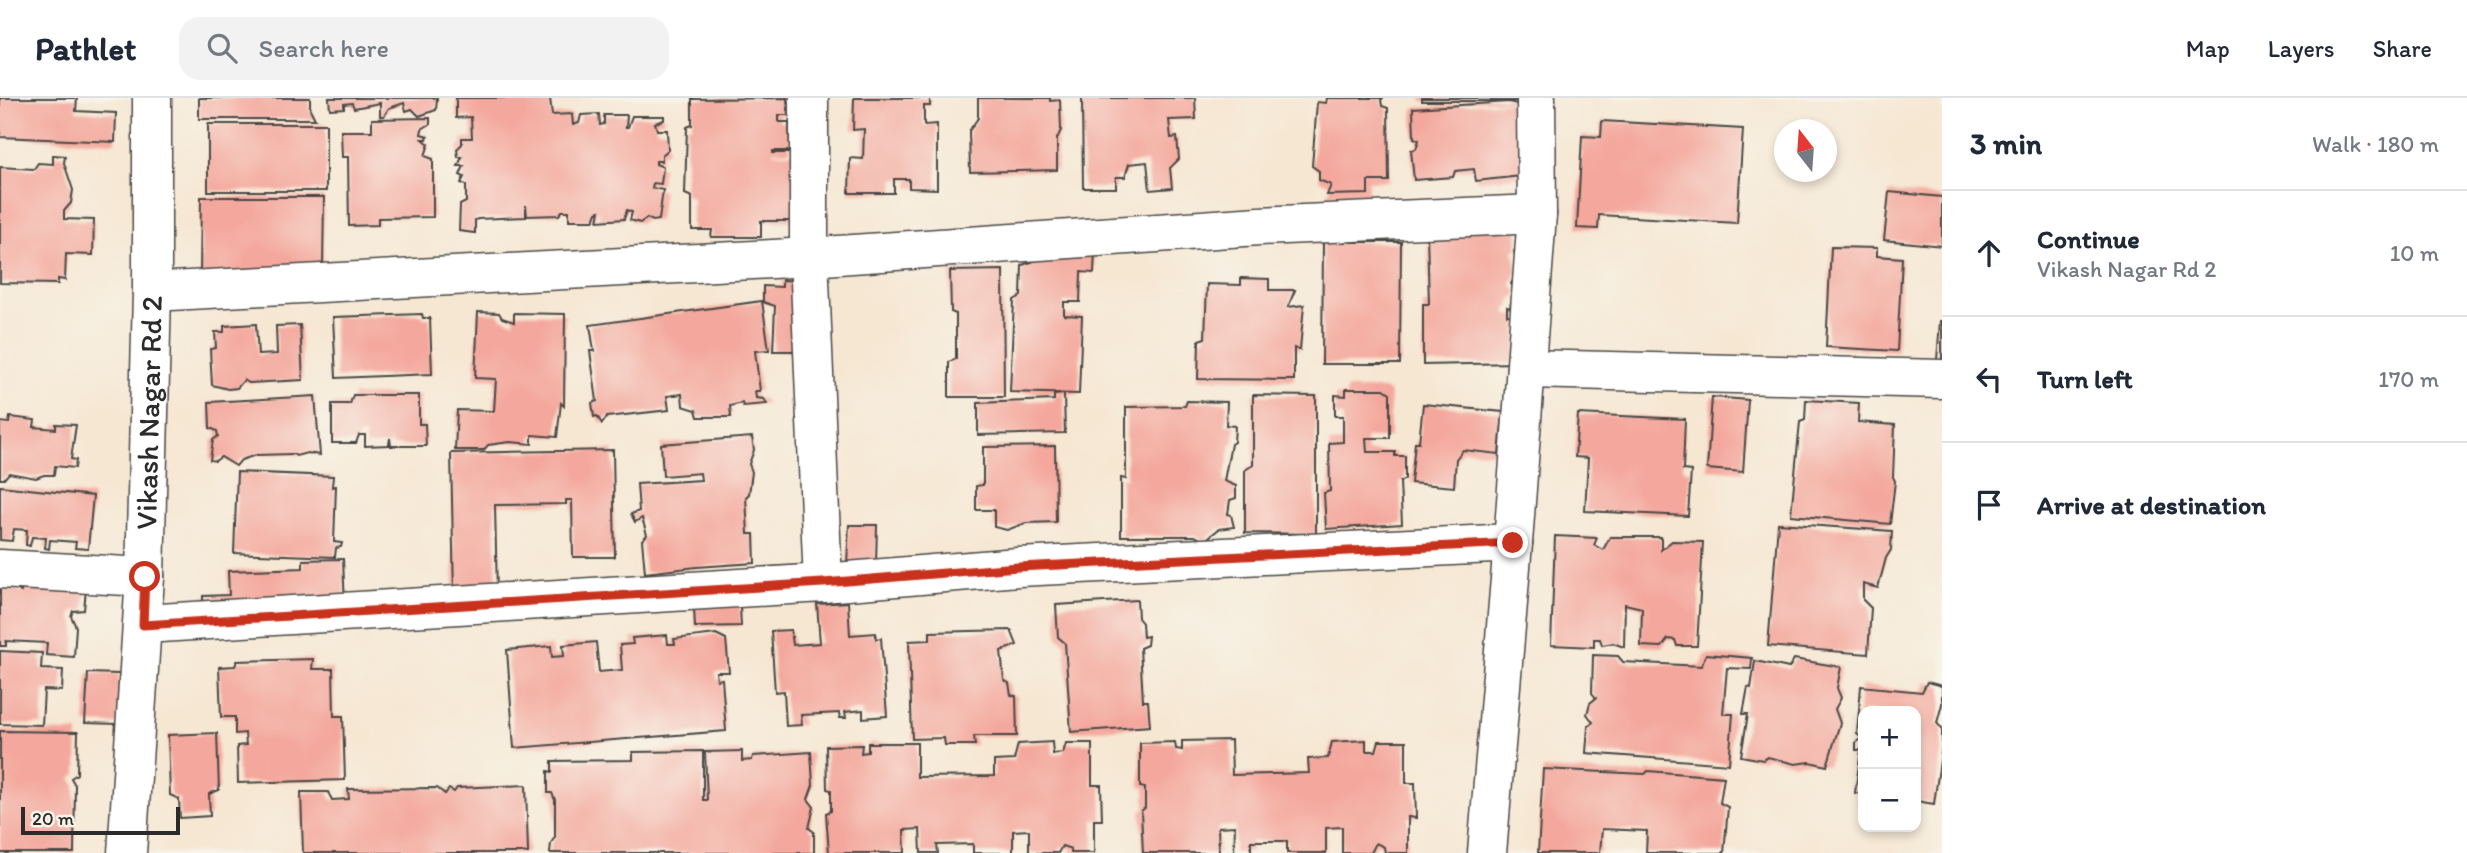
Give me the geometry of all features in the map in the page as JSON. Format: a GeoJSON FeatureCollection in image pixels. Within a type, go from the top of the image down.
{"type":"FeatureCollection","features":[{"type":"Feature","properties":{"kind":"street","name":"Vikash Nagar Rd 2"},"geometry":{"type":"LineString","coordinates":[[127,853],[145,577],[152,292],[152,98]]}},
{"type":"Feature","properties":{"kind":"street"},"geometry":{"type":"LineString","coordinates":[[809,98],[809,257],[823,583]]}},
{"type":"Feature","properties":{"kind":"street"},"geometry":{"type":"LineString","coordinates":[[1488,853],[1537,214],[1536,98]]}},
{"type":"Feature","properties":{"kind":"street"},"geometry":{"type":"LineString","coordinates":[[152,292],[809,257],[1259,226],[1537,214]]}},
{"type":"Feature","properties":{"kind":"street"},"geometry":{"type":"LineString","coordinates":[[1526,369],[1942,379]]}},
{"type":"Feature","properties":{"kind":"street"},"geometry":{"type":"LineString","coordinates":[[143,625],[823,583],[1018,567],[1513,543]]}},
{"type":"Feature","properties":{"kind":"street"},"geometry":{"type":"LineString","coordinates":[[0,569],[145,577]]}},
{"type":"Feature","properties":{"kind":"building"},"geometry":{"type":"Polygon","coordinates":[[[0,98],[77,98],[76,111],[116,113],[115,142],[0,137],[0,98]]]}},
{"type":"Feature","properties":{"kind":"building"},"geometry":{"type":"Polygon","coordinates":[[[199,98],[310,98],[310,109],[315,119],[199,119],[199,98]]]}},
{"type":"Feature","properties":{"kind":"building"},"geometry":{"type":"Polygon","coordinates":[[[329,98],[437,98],[436,110],[419,116],[412,109],[406,111],[404,103],[389,108],[384,116],[380,116],[380,103],[354,108],[352,103],[344,104],[344,108],[330,109],[329,98]]]}},
{"type":"Feature","properties":{"kind":"building"},"geometry":{"type":"Polygon","coordinates":[[[456,98],[550,98],[552,115],[572,114],[573,125],[579,123],[581,115],[599,114],[600,125],[604,124],[604,115],[627,115],[626,127],[632,116],[664,116],[664,120],[655,123],[657,130],[667,130],[668,150],[662,155],[662,161],[656,161],[656,164],[663,167],[661,184],[653,183],[652,188],[663,190],[659,220],[647,218],[640,223],[630,220],[632,212],[627,210],[624,219],[598,221],[600,211],[594,220],[569,220],[569,211],[562,211],[559,215],[527,216],[526,205],[526,217],[478,219],[475,220],[475,233],[459,231],[460,205],[466,202],[466,185],[461,183],[464,177],[460,175],[464,166],[458,166],[462,157],[458,157],[457,149],[462,144],[462,138],[472,138],[471,117],[456,118],[456,98]]]}},
{"type":"Feature","properties":{"kind":"building"},"geometry":{"type":"Polygon","coordinates":[[[787,98],[788,115],[779,115],[779,122],[789,122],[790,151],[773,153],[795,153],[795,221],[761,221],[761,237],[711,237],[712,230],[692,230],[692,197],[685,194],[687,127],[692,125],[692,99],[787,98]]]}},
{"type":"Feature","properties":{"kind":"building"},"geometry":{"type":"Polygon","coordinates":[[[854,98],[930,98],[930,106],[924,106],[924,125],[937,124],[937,189],[909,188],[909,179],[894,179],[894,193],[849,193],[850,158],[863,159],[864,129],[853,130],[854,98]]]}},
{"type":"Feature","properties":{"kind":"building"},"geometry":{"type":"Polygon","coordinates":[[[978,98],[1060,100],[1061,130],[1057,139],[1057,170],[970,172],[969,131],[978,118],[978,98]]]}},
{"type":"Feature","properties":{"kind":"building"},"geometry":{"type":"Polygon","coordinates":[[[1082,98],[1195,98],[1196,119],[1169,120],[1171,138],[1177,137],[1179,159],[1170,168],[1172,188],[1150,190],[1147,162],[1129,164],[1125,177],[1116,177],[1116,188],[1083,188],[1082,98]]]}},
{"type":"Feature","properties":{"kind":"building"},"geometry":{"type":"Polygon","coordinates":[[[1327,98],[1383,98],[1382,106],[1388,108],[1389,181],[1368,181],[1368,194],[1327,195],[1331,185],[1319,180],[1319,171],[1312,166],[1317,102],[1326,103],[1327,98]]]}},
{"type":"Feature","properties":{"kind":"building"},"geometry":{"type":"Polygon","coordinates":[[[1422,98],[1529,98],[1529,101],[1422,101],[1422,98]]]}},
{"type":"Feature","properties":{"kind":"building"},"geometry":{"type":"Polygon","coordinates":[[[1509,102],[1528,107],[1530,175],[1476,181],[1474,169],[1455,171],[1453,177],[1414,180],[1411,150],[1416,149],[1419,140],[1414,138],[1413,108],[1509,102]]]}},
{"type":"Feature","properties":{"kind":"building"},"geometry":{"type":"Polygon","coordinates":[[[430,118],[430,124],[422,129],[421,134],[428,136],[423,139],[429,144],[425,156],[433,159],[433,217],[378,218],[378,225],[349,226],[348,157],[342,157],[341,131],[372,131],[372,119],[430,118]]]}},
{"type":"Feature","properties":{"kind":"building"},"geometry":{"type":"Polygon","coordinates":[[[1602,121],[1743,129],[1737,223],[1599,215],[1598,229],[1577,228],[1582,136],[1601,137],[1602,121]]]}},
{"type":"Feature","properties":{"kind":"building"},"geometry":{"type":"Polygon","coordinates":[[[208,124],[326,124],[326,191],[208,191],[208,124]]]}},
{"type":"Feature","properties":{"kind":"building"},"geometry":{"type":"Polygon","coordinates":[[[53,155],[65,156],[64,163],[73,190],[71,203],[64,211],[64,219],[94,220],[93,255],[66,254],[65,280],[58,279],[58,284],[0,283],[0,167],[34,169],[38,163],[53,164],[53,155]]]}},
{"type":"Feature","properties":{"kind":"building"},"geometry":{"type":"Polygon","coordinates":[[[1889,192],[1942,197],[1942,246],[1884,240],[1889,192]]]}},
{"type":"Feature","properties":{"kind":"building"},"geometry":{"type":"Polygon","coordinates":[[[201,197],[324,197],[323,269],[200,277],[201,197]]]}},
{"type":"Feature","properties":{"kind":"building"},"geometry":{"type":"Polygon","coordinates":[[[1517,226],[1518,248],[1514,251],[1518,271],[1511,284],[1518,293],[1510,308],[1507,307],[1507,315],[1518,316],[1516,363],[1423,365],[1423,304],[1429,304],[1427,233],[1517,226]]]}},
{"type":"Feature","properties":{"kind":"building"},"geometry":{"type":"Polygon","coordinates":[[[1323,242],[1401,242],[1400,364],[1322,364],[1323,242]]]}},
{"type":"Feature","properties":{"kind":"building"},"geometry":{"type":"Polygon","coordinates":[[[1831,247],[1877,248],[1877,256],[1902,258],[1897,351],[1826,347],[1831,247]]]}},
{"type":"Feature","properties":{"kind":"building"},"geometry":{"type":"Polygon","coordinates":[[[1095,248],[1094,273],[1081,272],[1080,302],[1064,302],[1064,315],[1082,316],[1079,394],[1010,392],[1014,300],[1021,296],[1022,265],[1050,256],[1095,248]]]}},
{"type":"Feature","properties":{"kind":"building"},"geometry":{"type":"Polygon","coordinates":[[[1003,270],[1004,397],[949,397],[949,362],[956,359],[956,314],[951,312],[950,271],[1003,270]]]}},
{"type":"Feature","properties":{"kind":"building"},"geometry":{"type":"Polygon","coordinates":[[[1241,278],[1269,279],[1269,290],[1295,290],[1288,307],[1304,305],[1300,350],[1294,348],[1294,380],[1198,379],[1199,340],[1205,338],[1207,284],[1241,285],[1241,278]]]}},
{"type":"Feature","properties":{"kind":"building"},"geometry":{"type":"Polygon","coordinates":[[[782,280],[805,281],[802,351],[773,351],[775,306],[763,302],[763,286],[782,287],[782,280]]]}},
{"type":"Feature","properties":{"kind":"building"},"geometry":{"type":"Polygon","coordinates":[[[762,301],[769,350],[755,351],[760,391],[755,391],[756,398],[764,399],[767,404],[743,406],[742,403],[730,406],[731,417],[698,417],[696,410],[683,406],[682,394],[667,396],[669,410],[607,417],[602,424],[597,416],[594,417],[592,403],[597,401],[590,351],[594,351],[590,325],[762,301]]]}},
{"type":"Feature","properties":{"kind":"building"},"geometry":{"type":"Polygon","coordinates":[[[478,312],[499,313],[502,318],[514,322],[514,313],[565,314],[564,406],[561,403],[557,437],[532,435],[532,444],[510,442],[488,445],[484,450],[455,450],[457,410],[494,411],[496,379],[475,378],[478,312]]]}},
{"type":"Feature","properties":{"kind":"building"},"geometry":{"type":"Polygon","coordinates":[[[422,314],[423,318],[430,318],[432,374],[336,378],[333,317],[422,314]]]}},
{"type":"Feature","properties":{"kind":"building"},"geometry":{"type":"Polygon","coordinates":[[[1942,321],[1942,361],[1937,360],[1942,321]]]}},
{"type":"Feature","properties":{"kind":"building"},"geometry":{"type":"Polygon","coordinates":[[[256,324],[258,355],[277,354],[276,326],[300,325],[303,380],[249,383],[244,380],[237,388],[228,389],[212,385],[210,349],[216,348],[215,332],[224,332],[224,326],[256,324]]]}},
{"type":"Feature","properties":{"kind":"building"},"geometry":{"type":"Polygon","coordinates":[[[1346,389],[1384,389],[1390,393],[1390,438],[1366,438],[1367,452],[1395,452],[1395,456],[1405,456],[1405,479],[1400,482],[1402,524],[1326,529],[1324,493],[1330,491],[1329,443],[1343,442],[1343,416],[1335,416],[1335,395],[1346,396],[1346,389]]]}},
{"type":"Feature","properties":{"kind":"building"},"geometry":{"type":"Polygon","coordinates":[[[1064,394],[1065,433],[978,435],[978,403],[1054,400],[1054,395],[1064,394]]]}},
{"type":"Feature","properties":{"kind":"building"},"geometry":{"type":"Polygon","coordinates":[[[353,395],[419,395],[419,424],[425,424],[426,446],[391,446],[390,438],[389,445],[365,446],[365,435],[359,435],[356,443],[332,443],[332,404],[350,404],[353,395]]]}},
{"type":"Feature","properties":{"kind":"building"},"geometry":{"type":"Polygon","coordinates":[[[1253,395],[1316,396],[1316,534],[1245,533],[1245,470],[1253,465],[1253,395]]]}},
{"type":"Feature","properties":{"kind":"building"},"geometry":{"type":"Polygon","coordinates":[[[315,396],[320,455],[256,455],[241,460],[236,466],[221,457],[215,461],[210,460],[213,440],[218,436],[217,431],[210,428],[209,402],[315,396]]]}},
{"type":"Feature","properties":{"kind":"building"},"geometry":{"type":"Polygon","coordinates":[[[1712,397],[1748,400],[1743,472],[1707,469],[1712,397]]]}},
{"type":"Feature","properties":{"kind":"building"},"geometry":{"type":"Polygon","coordinates":[[[1806,400],[1859,403],[1858,422],[1895,425],[1895,481],[1890,524],[1791,515],[1800,422],[1805,420],[1806,400]]]}},
{"type":"Feature","properties":{"kind":"building"},"geometry":{"type":"Polygon","coordinates":[[[1187,401],[1227,402],[1226,425],[1235,426],[1234,442],[1231,444],[1224,481],[1236,486],[1236,498],[1230,500],[1228,514],[1231,515],[1234,527],[1219,529],[1204,541],[1195,536],[1121,536],[1121,478],[1126,479],[1126,407],[1185,406],[1187,401]]]}},
{"type":"Feature","properties":{"kind":"building"},"geometry":{"type":"Polygon","coordinates":[[[1423,404],[1503,412],[1499,454],[1463,450],[1456,459],[1454,487],[1411,483],[1415,442],[1419,442],[1423,404]]]}},
{"type":"Feature","properties":{"kind":"building"},"geometry":{"type":"Polygon","coordinates":[[[1578,414],[1685,419],[1683,470],[1691,471],[1688,516],[1585,511],[1588,458],[1575,457],[1578,414]]]}},
{"type":"Feature","properties":{"kind":"building"},"geometry":{"type":"Polygon","coordinates":[[[10,417],[35,420],[34,427],[56,429],[56,424],[76,425],[71,459],[76,460],[75,468],[55,466],[54,475],[36,478],[9,473],[4,479],[0,479],[0,422],[9,423],[10,417]]]}},
{"type":"Feature","properties":{"kind":"building"},"geometry":{"type":"Polygon","coordinates":[[[752,437],[754,450],[749,464],[752,472],[749,494],[746,497],[748,534],[754,534],[755,563],[645,573],[642,540],[647,535],[642,518],[635,522],[631,514],[639,511],[637,484],[701,480],[700,473],[663,476],[661,444],[752,437]]]}},
{"type":"Feature","properties":{"kind":"building"},"geometry":{"type":"Polygon","coordinates":[[[1055,446],[1056,522],[1026,523],[1007,530],[994,527],[994,510],[976,510],[976,486],[983,485],[983,447],[1055,446]]]}},
{"type":"Feature","properties":{"kind":"building"},"geometry":{"type":"Polygon","coordinates":[[[613,450],[615,557],[573,557],[572,500],[566,500],[566,504],[495,505],[497,594],[454,595],[451,453],[613,450]]]}},
{"type":"Feature","properties":{"kind":"building"},"geometry":{"type":"Polygon","coordinates":[[[237,472],[333,476],[332,487],[336,486],[334,542],[342,543],[341,547],[336,548],[335,557],[234,553],[237,472]]]}},
{"type":"Feature","properties":{"kind":"building"},"geometry":{"type":"Polygon","coordinates":[[[0,486],[93,496],[88,549],[75,548],[76,542],[50,540],[49,549],[45,548],[46,538],[32,537],[30,546],[26,545],[27,530],[14,529],[12,541],[0,540],[0,486]]]}},
{"type":"Feature","properties":{"kind":"building"},"geometry":{"type":"Polygon","coordinates":[[[1778,523],[1892,531],[1891,550],[1886,558],[1878,588],[1863,584],[1863,600],[1871,608],[1868,654],[1768,646],[1778,523]]]}},
{"type":"Feature","properties":{"kind":"building"},"geometry":{"type":"Polygon","coordinates":[[[849,525],[877,525],[876,564],[847,564],[849,525]]]}},
{"type":"Feature","properties":{"kind":"building"},"geometry":{"type":"Polygon","coordinates":[[[1555,536],[1597,538],[1594,545],[1603,550],[1610,537],[1661,537],[1661,550],[1672,541],[1703,542],[1697,646],[1677,646],[1675,640],[1668,639],[1662,647],[1641,646],[1642,608],[1625,604],[1624,647],[1613,643],[1602,645],[1600,639],[1594,639],[1594,647],[1551,645],[1555,536]]]}},
{"type":"Feature","properties":{"kind":"building"},"geometry":{"type":"Polygon","coordinates":[[[343,559],[345,607],[203,604],[203,596],[229,595],[228,571],[303,568],[303,560],[343,559]]]}},
{"type":"Feature","properties":{"kind":"building"},"geometry":{"type":"Polygon","coordinates":[[[23,580],[86,589],[84,610],[73,611],[71,616],[76,627],[74,657],[46,655],[47,643],[6,641],[6,646],[0,646],[0,586],[11,586],[21,592],[23,580]]]}},
{"type":"Feature","properties":{"kind":"building"},"geometry":{"type":"Polygon","coordinates":[[[1137,600],[1143,637],[1148,636],[1147,645],[1140,648],[1143,701],[1148,701],[1150,726],[1071,732],[1065,643],[1058,637],[1056,605],[1137,600]]]}},
{"type":"Feature","properties":{"kind":"building"},"geometry":{"type":"Polygon","coordinates":[[[848,602],[850,635],[876,633],[876,639],[881,638],[887,716],[863,718],[863,710],[845,712],[846,718],[840,718],[839,713],[801,715],[802,725],[786,726],[784,691],[775,692],[771,631],[791,630],[793,645],[820,643],[817,604],[848,602]]]}},
{"type":"Feature","properties":{"kind":"building"},"geometry":{"type":"Polygon","coordinates":[[[740,606],[741,626],[695,627],[694,608],[740,606]]]}},
{"type":"Feature","properties":{"kind":"building"},"geometry":{"type":"Polygon","coordinates":[[[1011,630],[1017,645],[1001,651],[1004,680],[1009,683],[1011,695],[1016,696],[1017,736],[974,736],[975,745],[945,745],[944,738],[912,739],[909,641],[930,640],[930,632],[1011,630]]]}},
{"type":"Feature","properties":{"kind":"building"},"geometry":{"type":"Polygon","coordinates":[[[716,634],[726,639],[729,672],[716,672],[717,680],[722,679],[726,731],[514,748],[507,650],[551,646],[552,657],[564,656],[563,645],[596,642],[599,672],[622,670],[620,645],[633,644],[632,638],[667,635],[668,644],[675,644],[674,639],[716,634]]]}},
{"type":"Feature","properties":{"kind":"building"},"geometry":{"type":"Polygon","coordinates":[[[0,651],[42,653],[41,669],[63,670],[62,691],[44,690],[42,725],[0,724],[0,651]]]}},
{"type":"Feature","properties":{"kind":"building"},"geometry":{"type":"Polygon","coordinates":[[[1706,654],[1752,658],[1751,669],[1727,668],[1723,714],[1733,714],[1729,764],[1586,753],[1588,726],[1593,722],[1587,714],[1590,703],[1596,698],[1592,693],[1593,655],[1618,656],[1623,662],[1701,666],[1706,654]]]}},
{"type":"Feature","properties":{"kind":"building"},"geometry":{"type":"Polygon","coordinates":[[[313,659],[312,669],[333,669],[334,716],[343,716],[345,780],[238,783],[237,746],[246,745],[245,733],[235,734],[235,717],[221,717],[219,667],[235,666],[237,661],[313,659]]]}},
{"type":"Feature","properties":{"kind":"building"},"geometry":{"type":"Polygon","coordinates":[[[1794,659],[1841,667],[1837,688],[1841,698],[1835,709],[1840,723],[1827,766],[1810,762],[1795,764],[1768,757],[1763,760],[1741,756],[1748,714],[1743,714],[1755,661],[1789,668],[1794,659]]]}},
{"type":"Feature","properties":{"kind":"building"},"geometry":{"type":"Polygon","coordinates":[[[88,673],[119,674],[118,724],[85,723],[88,673]]]}},
{"type":"Feature","properties":{"kind":"building"},"geometry":{"type":"Polygon","coordinates":[[[1927,682],[1942,686],[1942,704],[1937,723],[1942,729],[1942,746],[1934,804],[1921,802],[1921,706],[1859,706],[1861,686],[1922,692],[1927,682]]]}},
{"type":"Feature","properties":{"kind":"building"},"geometry":{"type":"Polygon","coordinates":[[[0,731],[78,732],[77,774],[71,778],[75,785],[74,853],[0,853],[0,731]]]}},
{"type":"Feature","properties":{"kind":"building"},"geometry":{"type":"Polygon","coordinates":[[[217,733],[219,790],[209,794],[210,816],[180,818],[179,799],[170,795],[168,735],[217,733]]]}},
{"type":"Feature","properties":{"kind":"building"},"geometry":{"type":"Polygon","coordinates":[[[1231,740],[1232,775],[1309,773],[1308,759],[1328,758],[1332,742],[1366,740],[1366,751],[1376,751],[1379,741],[1406,741],[1406,783],[1415,783],[1416,818],[1408,817],[1408,853],[1385,853],[1384,847],[1376,843],[1371,853],[1342,853],[1342,827],[1326,828],[1326,853],[1287,853],[1287,841],[1251,841],[1251,852],[1234,853],[1235,826],[1218,827],[1219,853],[1143,853],[1141,811],[1145,808],[1145,788],[1140,787],[1140,743],[1175,742],[1176,749],[1182,750],[1182,741],[1231,740]]]}},
{"type":"Feature","properties":{"kind":"building"},"geometry":{"type":"Polygon","coordinates":[[[1052,742],[1053,754],[1063,753],[1066,743],[1092,743],[1092,785],[1101,785],[1102,820],[1094,820],[1094,853],[1071,853],[1071,849],[1062,846],[1058,853],[1029,853],[1029,830],[1013,831],[1013,853],[973,853],[973,844],[937,845],[938,853],[921,853],[920,829],[904,830],[905,853],[829,853],[826,813],[831,811],[831,790],[827,789],[826,746],[862,745],[861,753],[868,752],[868,743],[917,743],[917,777],[994,776],[994,761],[1014,760],[1018,744],[1052,742]]]}},
{"type":"Feature","properties":{"kind":"building"},"geometry":{"type":"Polygon","coordinates":[[[703,751],[703,800],[707,800],[705,752],[742,751],[742,761],[752,760],[753,756],[811,752],[813,785],[808,799],[814,807],[809,828],[814,832],[814,853],[550,853],[555,837],[555,800],[552,793],[548,793],[548,771],[552,772],[552,761],[633,760],[633,752],[703,751]]]}},
{"type":"Feature","properties":{"kind":"building"},"geometry":{"type":"Polygon","coordinates":[[[1543,769],[1645,774],[1648,771],[1724,777],[1720,803],[1728,807],[1724,853],[1646,853],[1647,831],[1602,829],[1600,853],[1538,853],[1543,769]]]}},
{"type":"Feature","properties":{"kind":"building"},"geometry":{"type":"Polygon","coordinates":[[[1858,772],[1858,793],[1855,793],[1858,772]]]}},
{"type":"Feature","properties":{"kind":"building"},"geometry":{"type":"Polygon","coordinates":[[[526,785],[528,853],[303,853],[301,792],[328,792],[332,800],[349,799],[348,789],[437,788],[445,794],[449,789],[454,792],[457,788],[526,785]]]}},
{"type":"Feature","properties":{"kind":"route"},"geometry":{"type":"LineString","coordinates":[[145,577],[143,625],[823,583],[1018,567],[1513,543]]}}]}
